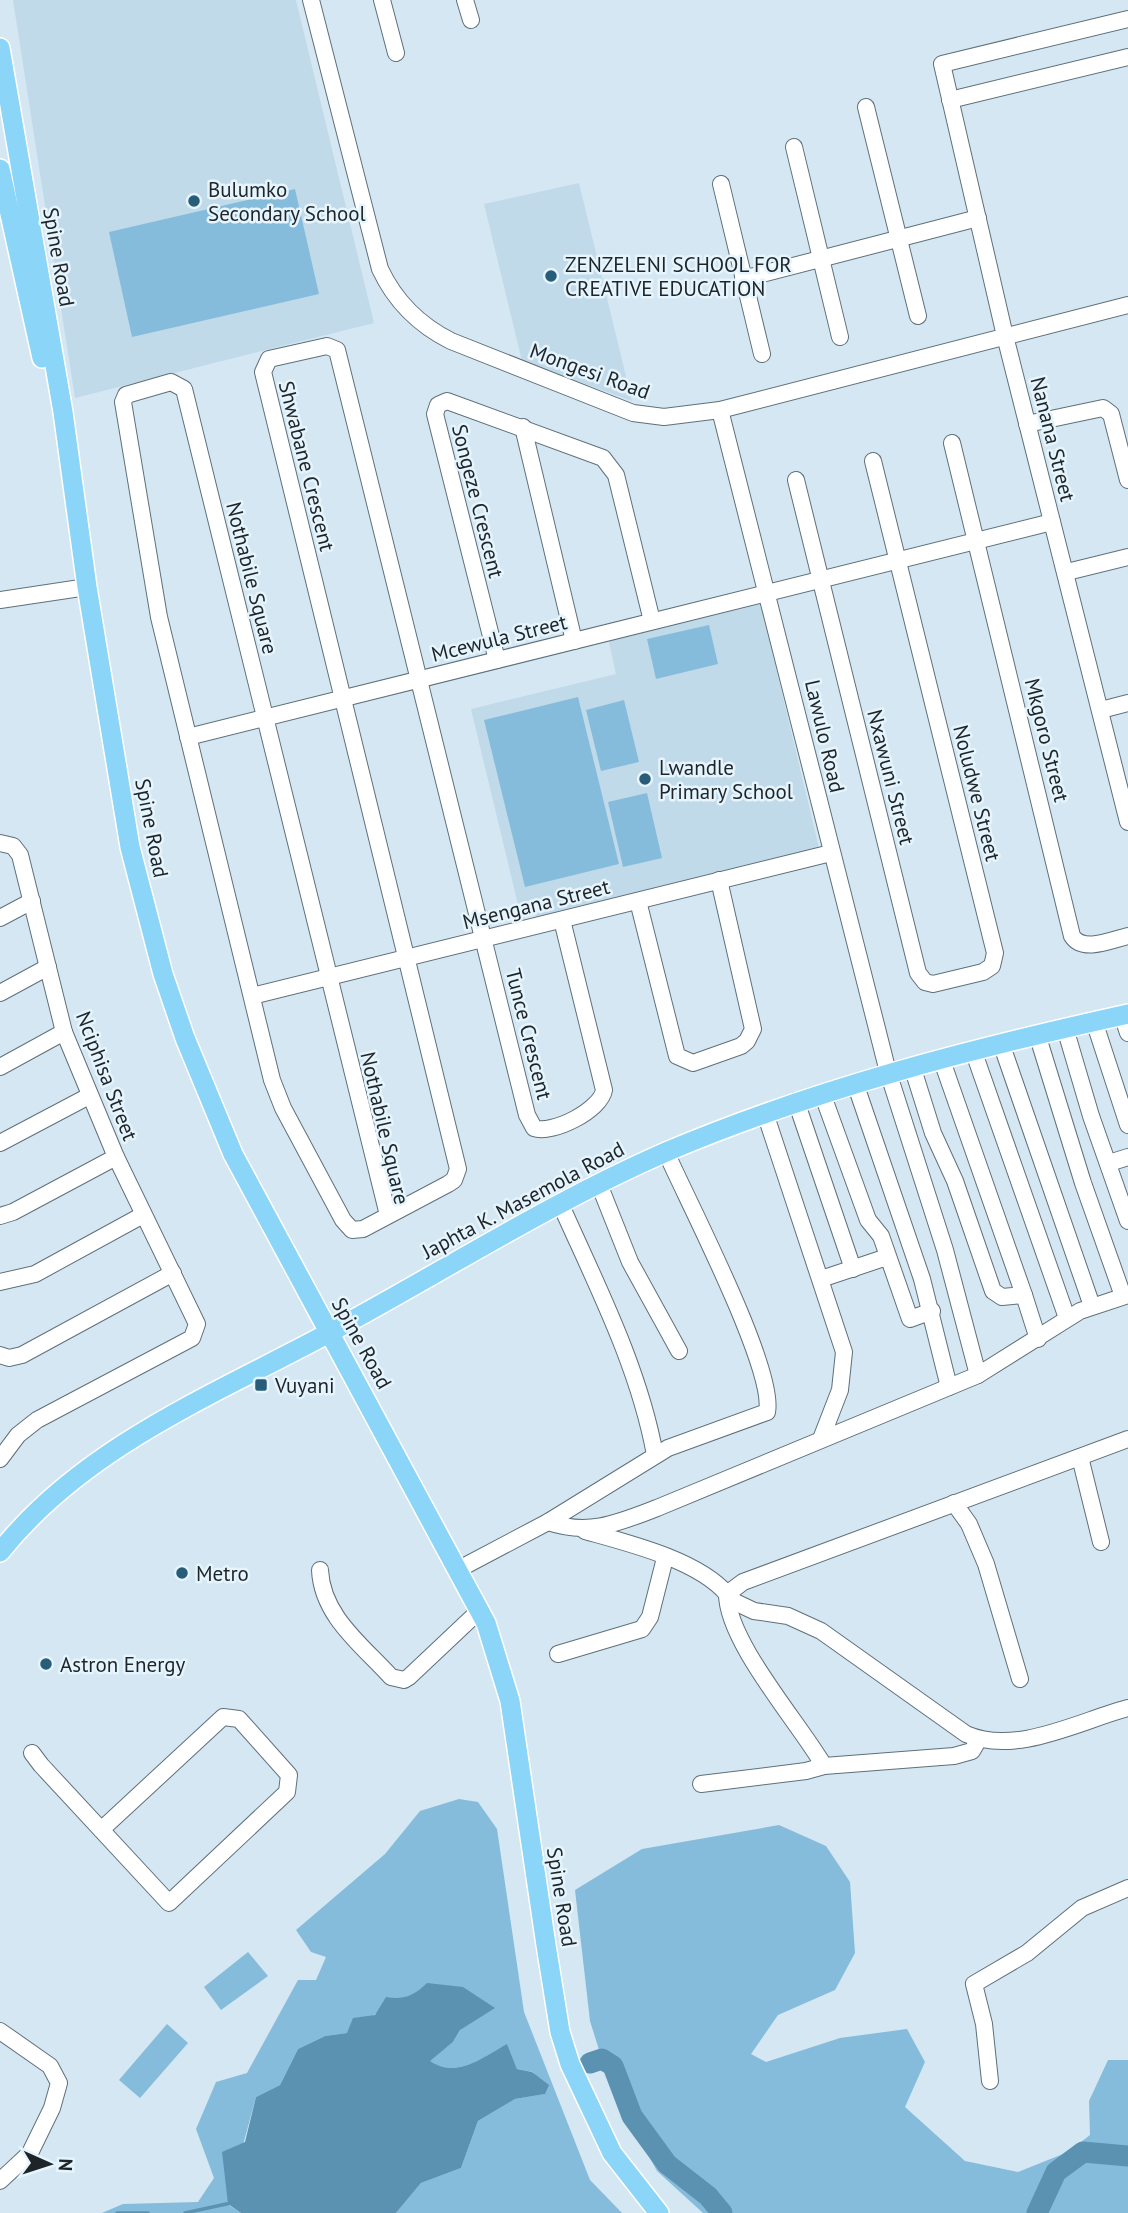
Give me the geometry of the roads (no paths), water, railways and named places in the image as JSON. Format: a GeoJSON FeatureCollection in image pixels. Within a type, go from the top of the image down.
{"type":"FeatureCollection","features":[{"type":"Feature","properties":{"kind":"main road","name":"Spine Road"},"geometry":{"type":"LineString","coordinates":[[0,48],[63,412],[87,587],[130,847],[163,974],[192,1058],[233,1154],[459,1569],[498,1654],[510,1701],[560,2032],[570,2064],[612,2153],[659,2213]]}},
{"type":"Feature","properties":{"kind":"main road","name":"Spine Road"},"geometry":{"type":"LineString","coordinates":[[0,169],[19,267],[70,474]]}},
{"type":"Feature","properties":{"kind":"main road","name":"Japhta K. Masemola Road"},"geometry":{"type":"LineString","coordinates":[[0,1552],[57,1491],[108,1452],[560,1203],[666,1152],[796,1101],[888,1072],[1094,1021],[1126,1020]]}},
{"type":"Feature","properties":{"kind":"street","name":"Mongesi Road"},"geometry":{"type":"LineString","coordinates":[[311,0],[380,269],[392,290],[416,318],[451,341],[625,411],[664,417],[720,410],[1128,305]]}},
{"type":"Feature","properties":{"kind":"street"},"geometry":{"type":"LineString","coordinates":[[382,0],[396,53]]}},
{"type":"Feature","properties":{"kind":"street"},"geometry":{"type":"LineString","coordinates":[[465,0],[471,20]]}},
{"type":"Feature","properties":{"kind":"street","name":"Nanana Street"},"geometry":{"type":"LineString","coordinates":[[1128,19],[942,64],[1005,336],[1067,572],[1128,822]]}},
{"type":"Feature","properties":{"kind":"street"},"geometry":{"type":"LineString","coordinates":[[950,100],[1128,57]]}},
{"type":"Feature","properties":{"kind":"street"},"geometry":{"type":"LineString","coordinates":[[866,107],[918,316]]}},
{"type":"Feature","properties":{"kind":"street"},"geometry":{"type":"LineString","coordinates":[[794,148],[841,337]]}},
{"type":"Feature","properties":{"kind":"street"},"geometry":{"type":"LineString","coordinates":[[720,184],[762,354]]}},
{"type":"Feature","properties":{"kind":"street"},"geometry":{"type":"LineString","coordinates":[[743,279],[978,218]]}},
{"type":"Feature","properties":{"kind":"street","name":"Shwabane Crescent"},"geometry":{"type":"LineString","coordinates":[[387,1215],[448,1184],[454,1180],[458,1169],[262,372],[269,359],[327,346],[337,350],[484,939]]}},
{"type":"Feature","properties":{"kind":"street","name":"Nothabile Square"},"geometry":{"type":"LineString","coordinates":[[171,382],[184,389],[387,1215],[356,1230],[343,1220],[278,1095],[188,737],[150,579],[123,402],[134,390],[171,382]]}},
{"type":"Feature","properties":{"kind":"street","name":"Songeze Crescent"},"geometry":{"type":"LineString","coordinates":[[497,660],[435,414],[438,405],[454,401],[603,458],[611,466],[616,475],[652,621]]}},
{"type":"Feature","properties":{"kind":"street"},"geometry":{"type":"LineString","coordinates":[[1027,424],[1103,408],[1111,414],[1128,480]]}},
{"type":"Feature","properties":{"kind":"street","name":"Lawulo Road"},"geometry":{"type":"LineString","coordinates":[[720,410],[888,1072],[945,1250],[978,1375]]}},
{"type":"Feature","properties":{"kind":"street"},"geometry":{"type":"LineString","coordinates":[[523,427],[574,641]]}},
{"type":"Feature","properties":{"kind":"street"},"geometry":{"type":"LineString","coordinates":[[952,443],[976,541]]}},
{"type":"Feature","properties":{"kind":"street"},"geometry":{"type":"LineString","coordinates":[[873,461],[897,561]]}},
{"type":"Feature","properties":{"kind":"street"},"geometry":{"type":"LineString","coordinates":[[796,480],[820,580]]}},
{"type":"Feature","properties":{"kind":"street","name":"Mcewula Street"},"geometry":{"type":"LineString","coordinates":[[188,737],[1052,522]]}},
{"type":"Feature","properties":{"kind":"street","name":"Mkgoro Street"},"geometry":{"type":"LineString","coordinates":[[976,541],[1072,936],[1081,945],[1128,936]]}},
{"type":"Feature","properties":{"kind":"street"},"geometry":{"type":"LineString","coordinates":[[1067,572],[1128,557]]}},
{"type":"Feature","properties":{"kind":"street","name":"Noludwe Street"},"geometry":{"type":"LineString","coordinates":[[897,561],[995,957],[992,966],[982,972],[933,984],[925,982]]}},
{"type":"Feature","properties":{"kind":"street","name":"Nxawuni Street"},"geometry":{"type":"LineString","coordinates":[[820,580],[918,973],[925,982]]}},
{"type":"Feature","properties":{"kind":"street"},"geometry":{"type":"LineString","coordinates":[[0,600],[87,587]]}},
{"type":"Feature","properties":{"kind":"street"},"geometry":{"type":"LineString","coordinates":[[1101,710],[1128,703]]}},
{"type":"Feature","properties":{"kind":"street","name":"Nciphisa Street"},"geometry":{"type":"LineString","coordinates":[[0,844],[13,846],[20,855],[64,1032],[116,1157],[197,1324],[192,1338],[37,1420],[18,1435],[0,1459]]}},
{"type":"Feature","properties":{"kind":"street","name":"Msengana Street"},"geometry":{"type":"LineString","coordinates":[[252,996],[831,853]]}},
{"type":"Feature","properties":{"kind":"street"},"geometry":{"type":"LineString","coordinates":[[638,901],[677,1056],[693,1063],[741,1046],[753,1029],[719,880]]}},
{"type":"Feature","properties":{"kind":"street"},"geometry":{"type":"LineString","coordinates":[[0,918],[32,901]]}},
{"type":"Feature","properties":{"kind":"street","name":"Tunce Crescent"},"geometry":{"type":"LineString","coordinates":[[484,939],[527,1115],[534,1128],[550,1130],[595,1108],[604,1090],[562,920]]}},
{"type":"Feature","properties":{"kind":"street"},"geometry":{"type":"LineString","coordinates":[[0,993],[48,967]]}},
{"type":"Feature","properties":{"kind":"street"},"geometry":{"type":"LineString","coordinates":[[1094,1021],[1128,1125]]}},
{"type":"Feature","properties":{"kind":"street"},"geometry":{"type":"LineString","coordinates":[[1065,1028],[1091,1116],[1128,1221]]}},
{"type":"Feature","properties":{"kind":"street"},"geometry":{"type":"LineString","coordinates":[[0,1067],[64,1032]]}},
{"type":"Feature","properties":{"kind":"street"},"geometry":{"type":"LineString","coordinates":[[580,1530],[625,1520],[657,1508],[978,1375],[1067,1318],[1091,1306],[1126,1296],[1083,1183],[1037,1034]]}},
{"type":"Feature","properties":{"kind":"street"},"geometry":{"type":"LineString","coordinates":[[1000,1043],[1091,1306]]}},
{"type":"Feature","properties":{"kind":"street"},"geometry":{"type":"LineString","coordinates":[[974,1049],[1067,1318]]}},
{"type":"Feature","properties":{"kind":"street"},"geometry":{"type":"LineString","coordinates":[[941,1058],[1038,1339]]}},
{"type":"Feature","properties":{"kind":"street"},"geometry":{"type":"LineString","coordinates":[[912,1066],[933,1133],[955,1181],[993,1292],[1002,1297],[1024,1296]]}},
{"type":"Feature","properties":{"kind":"street"},"geometry":{"type":"LineString","coordinates":[[855,1083],[932,1311],[949,1387]]}},
{"type":"Feature","properties":{"kind":"street"},"geometry":{"type":"LineString","coordinates":[[821,1093],[868,1220],[881,1236],[911,1319],[932,1311]]}},
{"type":"Feature","properties":{"kind":"street"},"geometry":{"type":"LineString","coordinates":[[0,1143],[89,1096]]}},
{"type":"Feature","properties":{"kind":"street"},"geometry":{"type":"LineString","coordinates":[[796,1101],[852,1269]]}},
{"type":"Feature","properties":{"kind":"street"},"geometry":{"type":"LineString","coordinates":[[765,1113],[841,1338],[845,1366],[821,1439]]}},
{"type":"Feature","properties":{"kind":"street"},"geometry":{"type":"LineString","coordinates":[[459,1569],[548,1522],[655,1455],[709,1432],[759,1417],[768,1408],[766,1391],[736,1303],[666,1152]]}},
{"type":"Feature","properties":{"kind":"street"},"geometry":{"type":"LineString","coordinates":[[0,1216],[13,1212],[116,1157]]}},
{"type":"Feature","properties":{"kind":"street"},"geometry":{"type":"LineString","coordinates":[[1109,1163],[1128,1157]]}},
{"type":"Feature","properties":{"kind":"street"},"geometry":{"type":"LineString","coordinates":[[599,1184],[631,1262],[679,1351]]}},
{"type":"Feature","properties":{"kind":"street"},"geometry":{"type":"LineString","coordinates":[[560,1203],[598,1288],[640,1395],[655,1455]]}},
{"type":"Feature","properties":{"kind":"street"},"geometry":{"type":"LineString","coordinates":[[0,1282],[36,1274],[143,1215]]}},
{"type":"Feature","properties":{"kind":"street"},"geometry":{"type":"LineString","coordinates":[[821,1279],[887,1257]]}},
{"type":"Feature","properties":{"kind":"street"},"geometry":{"type":"LineString","coordinates":[[0,1355],[9,1358],[22,1355],[173,1273]]}},
{"type":"Feature","properties":{"kind":"street"},"geometry":{"type":"LineString","coordinates":[[727,1594],[743,1582],[1128,1439]]}},
{"type":"Feature","properties":{"kind":"street"},"geometry":{"type":"LineString","coordinates":[[1080,1457],[1101,1542]]}},
{"type":"Feature","properties":{"kind":"street"},"geometry":{"type":"LineString","coordinates":[[954,1503],[969,1524],[986,1564],[1020,1679]]}},
{"type":"Feature","properties":{"kind":"street"},"geometry":{"type":"LineString","coordinates":[[548,1522],[665,1558],[716,1581],[735,1602],[754,1611],[788,1616],[821,1631],[966,1734],[979,1739],[1019,1739],[1045,1734],[1128,1708]]}},
{"type":"Feature","properties":{"kind":"street"},"geometry":{"type":"LineString","coordinates":[[558,1654],[642,1629],[650,1617],[665,1558]]}},
{"type":"Feature","properties":{"kind":"street"},"geometry":{"type":"LineString","coordinates":[[320,1570],[325,1601],[336,1617],[391,1677],[397,1680],[409,1677],[480,1610]]}},
{"type":"Feature","properties":{"kind":"street"},"geometry":{"type":"LineString","coordinates":[[727,1594],[727,1606],[749,1651],[776,1698],[824,1766]]}},
{"type":"Feature","properties":{"kind":"street"},"geometry":{"type":"LineString","coordinates":[[33,1753],[101,1830],[169,1903],[287,1792],[289,1774],[239,1720],[223,1717],[101,1830]]}},
{"type":"Feature","properties":{"kind":"street"},"geometry":{"type":"LineString","coordinates":[[701,1784],[806,1772],[824,1766],[954,1756],[972,1751],[979,1739]]}},
{"type":"Feature","properties":{"kind":"street"},"geometry":{"type":"LineString","coordinates":[[990,2081],[984,2024],[974,1984],[1027,1953],[1082,1908],[1128,1888]]}},
{"type":"Feature","properties":{"kind":"street"},"geometry":{"type":"LineString","coordinates":[[0,2031],[42,2059],[50,2066],[59,2082],[52,2108],[30,2153],[0,2181]]}},
{"type":"Feature","properties":{"kind":"waterway"},"geometry":{"type":"LineString","coordinates":[[590,2063],[602,2059],[613,2066],[632,2116],[667,2164],[708,2196],[722,2213]]}},
{"type":"Feature","properties":{"kind":"waterway"},"geometry":{"type":"LineString","coordinates":[[1037,2213],[1056,2172],[1083,2152],[1128,2156]]}},
{"type":"Feature","properties":{"kind":"waterway"},"geometry":{"type":"LineString","coordinates":[[185,2213],[231,2203]]}},
{"type":"Feature","properties":{"kind":"waterway"},"geometry":{"type":"LineString","coordinates":[[117,2213],[148,2213]]}},
{"type":"Feature","properties":{"kind":"place","name":"Bulumko Secondary School"},"geometry":{"type":"Point","coordinates":[194,201]}},
{"type":"Feature","properties":{"kind":"place","name":"ZENZELENI SCHOOL FOR CREATIVE EDUCATION"},"geometry":{"type":"Point","coordinates":[551,276]}},
{"type":"Feature","properties":{"kind":"place","name":"Lwandle Primary School"},"geometry":{"type":"Point","coordinates":[645,779]}},
{"type":"Feature","properties":{"kind":"place","name":"Vuyani"},"geometry":{"type":"Point","coordinates":[261,1385]}},
{"type":"Feature","properties":{"kind":"place","name":"Metro"},"geometry":{"type":"Point","coordinates":[182,1573]}},
{"type":"Feature","properties":{"kind":"place","name":"Astron Energy"},"geometry":{"type":"Point","coordinates":[46,1664]}}]}
